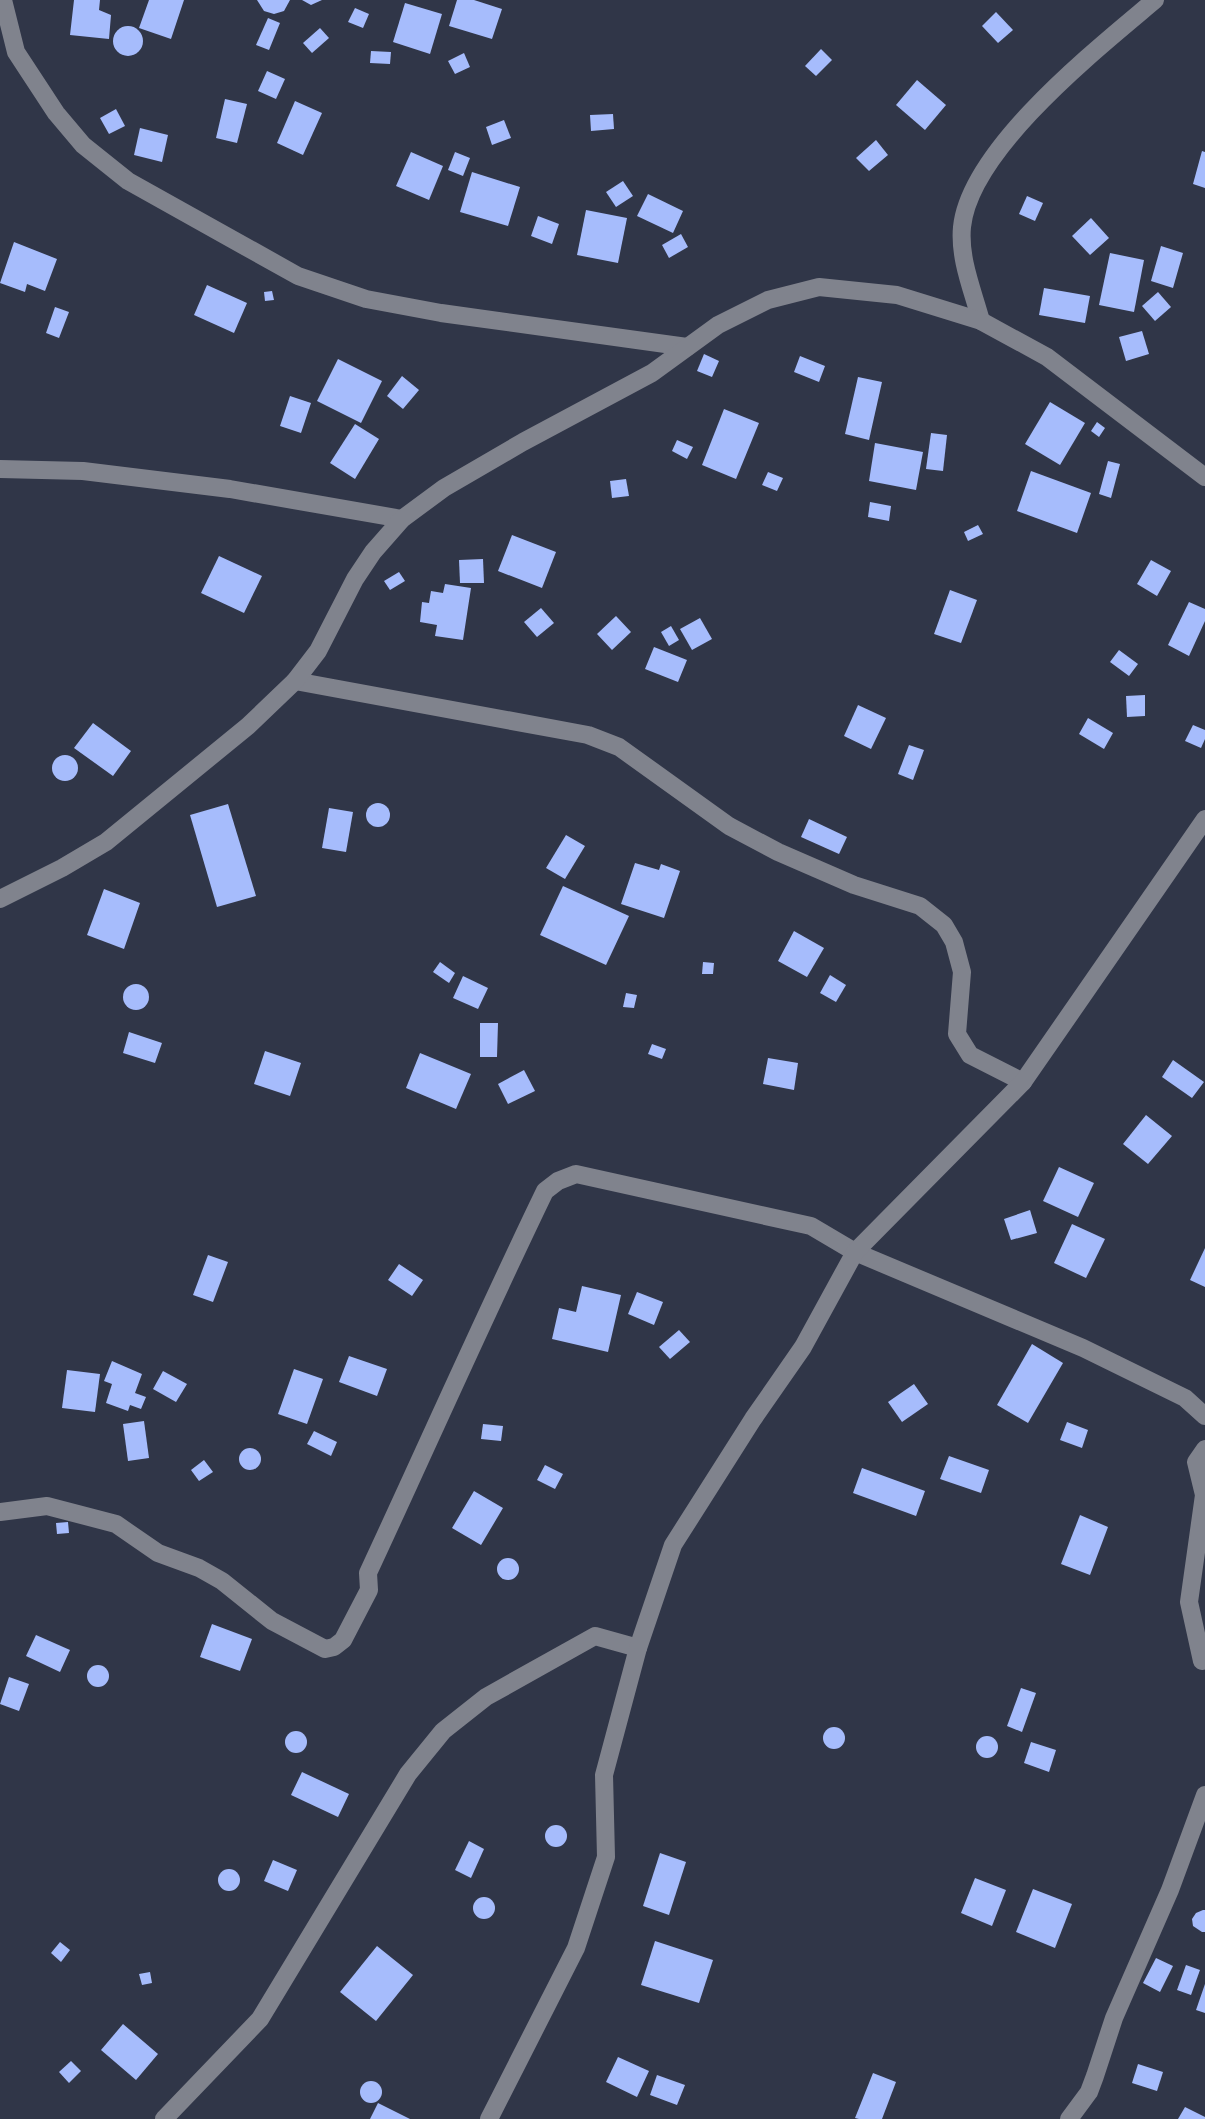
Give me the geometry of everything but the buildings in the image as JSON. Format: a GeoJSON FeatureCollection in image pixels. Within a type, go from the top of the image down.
{"type":"FeatureCollection","features":[{"type":"Feature","properties":{"kind":"street"},"geometry":{"type":"LineString","coordinates":[[3,0],[16,52],[56,113],[83,145],[128,181],[298,276],[366,299],[441,313],[687,347]]}},
{"type":"Feature","properties":{"kind":"street"},"geometry":{"type":"LineString","coordinates":[[981,321],[965,267],[962,227],[973,188],[1004,141],[1079,64],[1155,0]]}},
{"type":"Feature","properties":{"kind":"street"},"geometry":{"type":"LineString","coordinates":[[0,899],[106,842],[248,726],[295,681],[318,651],[355,579],[373,552],[402,519],[444,488],[652,373],[718,325],[768,300],[819,287],[897,295],[981,321],[1048,357],[1205,477]]}},
{"type":"Feature","properties":{"kind":"street"},"geometry":{"type":"LineString","coordinates":[[0,469],[83,471],[216,487],[402,519]]}},
{"type":"Feature","properties":{"kind":"street"},"geometry":{"type":"LineString","coordinates":[[295,681],[604,740],[619,747],[729,827],[854,885],[920,906],[944,925],[954,942],[962,972],[957,1034],[970,1055],[1023,1082]]}},
{"type":"Feature","properties":{"kind":"street"},"geometry":{"type":"LineString","coordinates":[[489,2119],[576,1948],[587,1919],[606,1857],[604,1774],[638,1648],[673,1545],[753,1419],[803,1347],[855,1252],[1023,1082],[1205,819]]}},
{"type":"Feature","properties":{"kind":"street"},"geometry":{"type":"LineString","coordinates":[[0,1512],[47,1506],[116,1524],[158,1553],[199,1568],[222,1581],[272,1621],[307,1641],[325,1648],[334,1647],[343,1640],[369,1590],[368,1573],[443,1413],[485,1315],[545,1191],[576,1174],[811,1226],[855,1252],[1083,1348],[1185,1398],[1205,1416]]}},
{"type":"Feature","properties":{"kind":"street"},"geometry":{"type":"LineString","coordinates":[[1205,1449],[1196,1462],[1204,1495],[1188,1602],[1202,1661],[1205,1660]]}},
{"type":"Feature","properties":{"kind":"street"},"geometry":{"type":"LineString","coordinates":[[164,2119],[260,2019],[408,1774],[443,1731],[485,1697],[595,1636],[638,1648]]}},
{"type":"Feature","properties":{"kind":"street"},"geometry":{"type":"LineString","coordinates":[[1069,2119],[1088,2092],[1095,2076],[1114,2018],[1170,1890],[1205,1795]]}}]}
